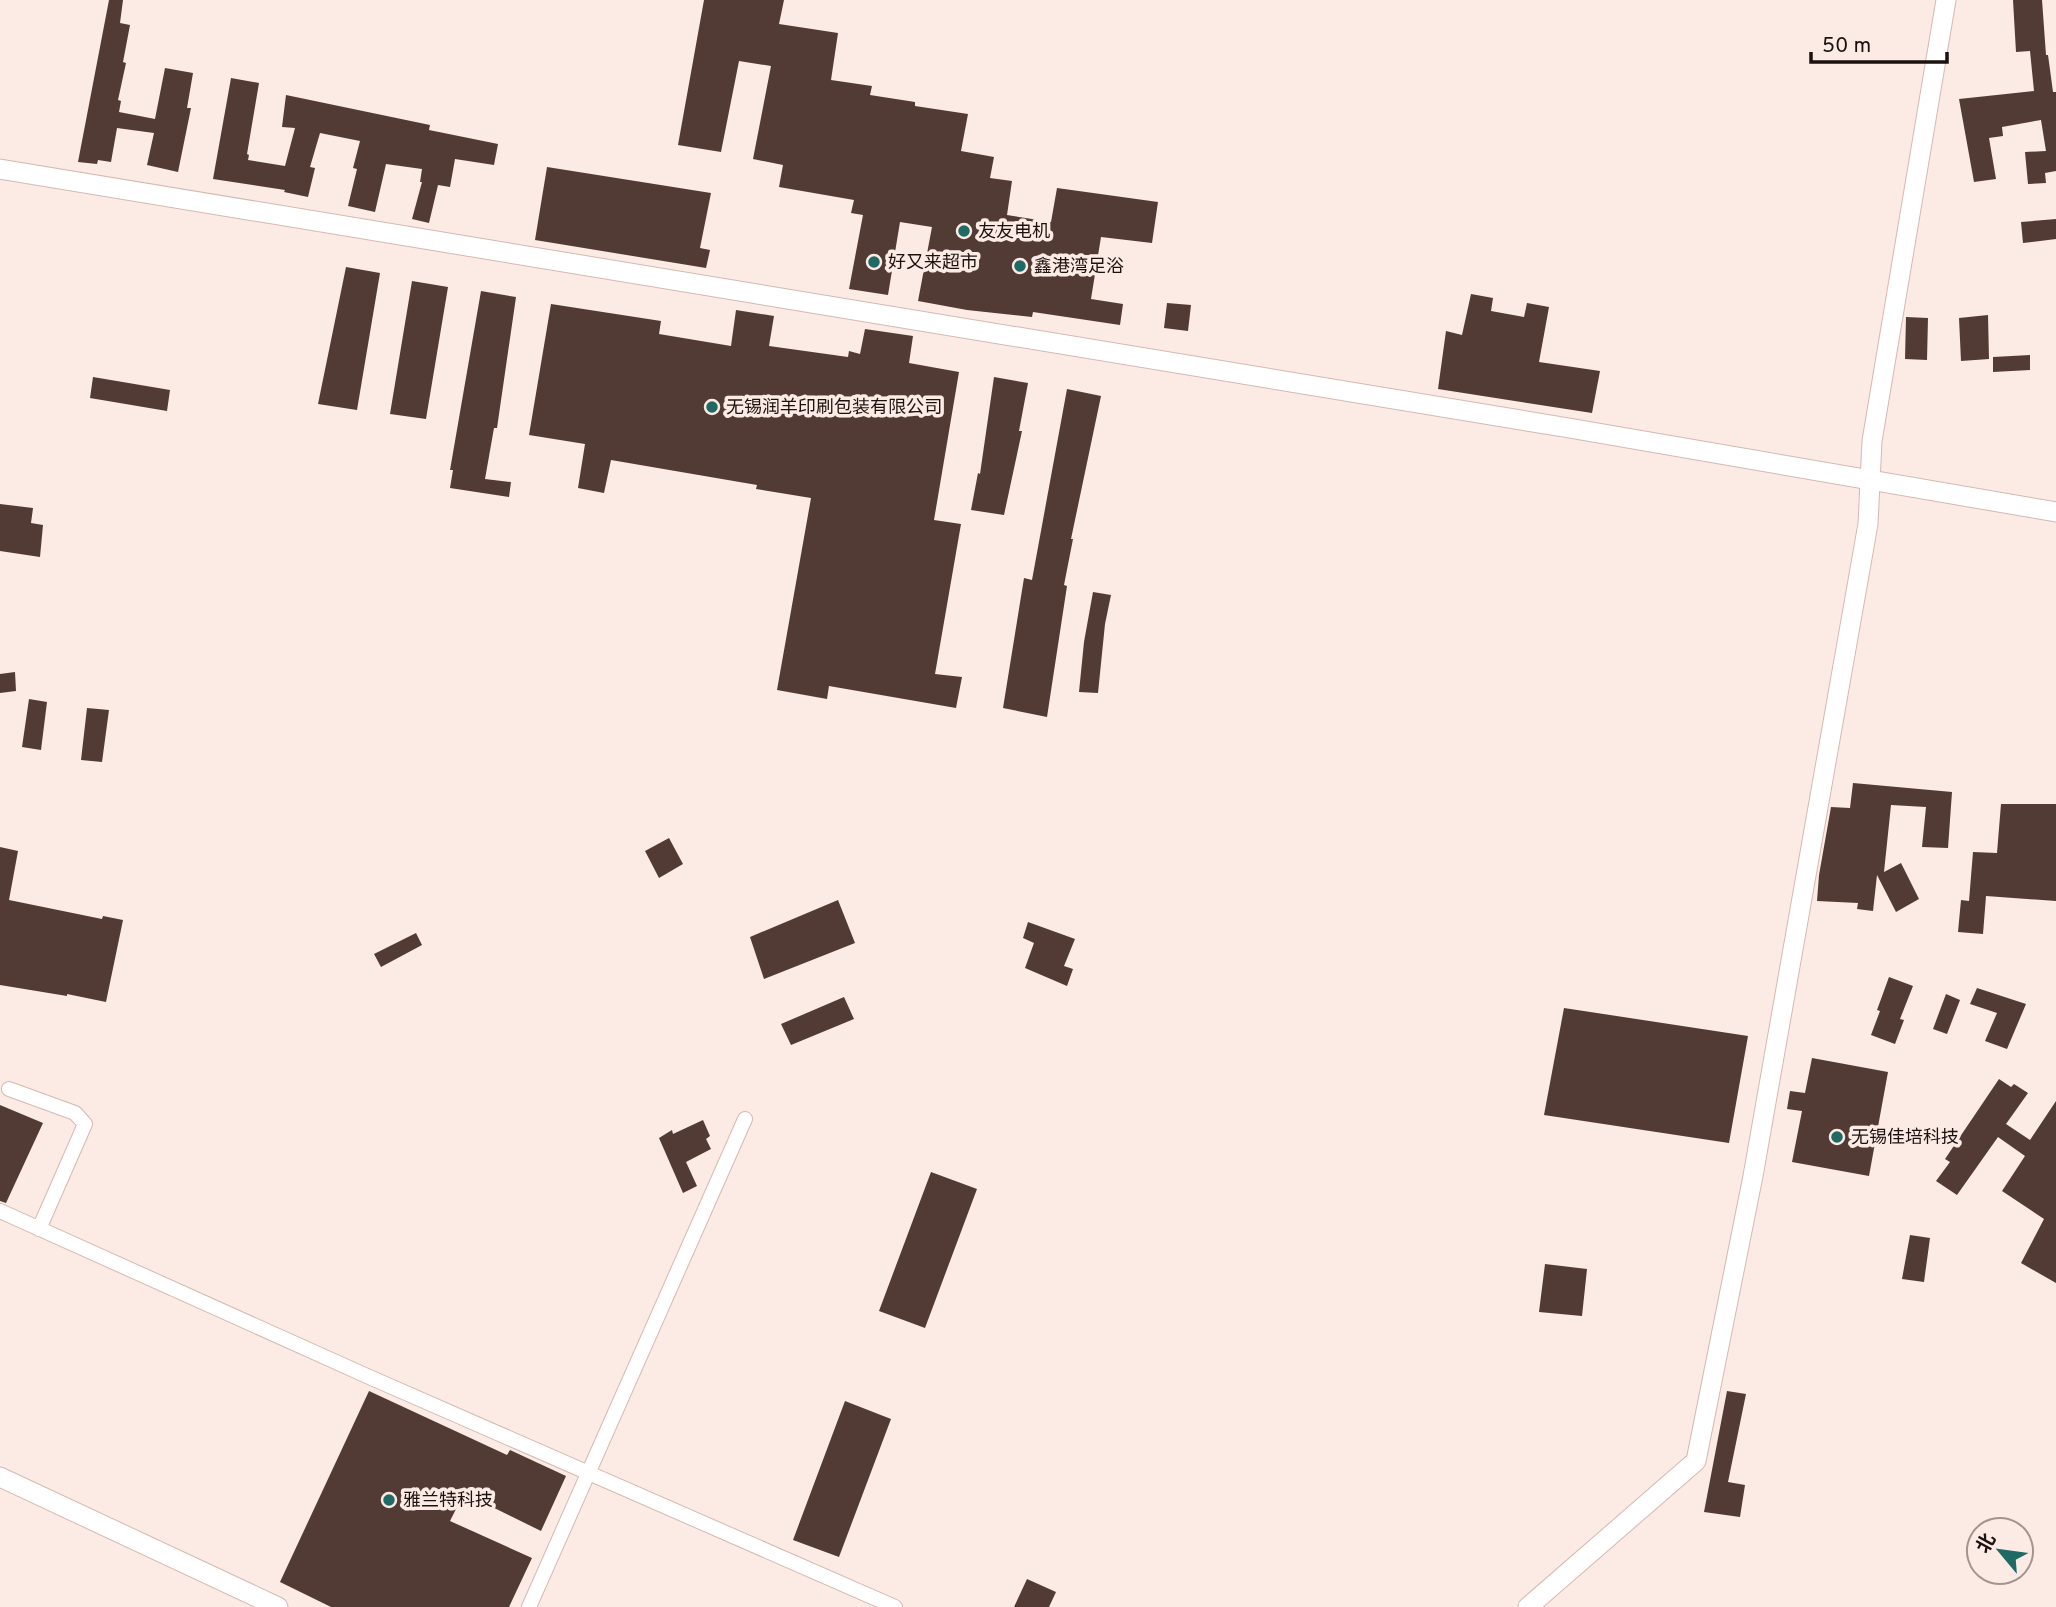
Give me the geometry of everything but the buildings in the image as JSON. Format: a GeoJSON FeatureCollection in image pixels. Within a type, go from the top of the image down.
{"type":"FeatureCollection","features":[{"type":"Feature","properties":{"kind":"street"},"geometry":{"type":"LineString","coordinates":[[1528,1607],[1696,1461],[1758,1148],[1868,524],[1872,441],[1946,0]]}},
{"type":"Feature","properties":{"kind":"street"},"geometry":{"type":"LineString","coordinates":[[0,169],[2056,512]]}},
{"type":"Feature","properties":{"kind":"street"},"geometry":{"type":"LineString","coordinates":[[9,1089],[75,1113],[85,1124],[39,1229]]}},
{"type":"Feature","properties":{"kind":"street"},"geometry":{"type":"LineString","coordinates":[[529,1607],[746,1119]]}},
{"type":"Feature","properties":{"kind":"street"},"geometry":{"type":"LineString","coordinates":[[0,1211],[367,1376],[895,1607]]}},
{"type":"Feature","properties":{"kind":"street"},"geometry":{"type":"LineString","coordinates":[[0,1477],[278,1607]]}},
{"type":"Feature","properties":{"kind":"place","name":"友友电机"},"geometry":{"type":"Point","coordinates":[964,231]}},
{"type":"Feature","properties":{"kind":"place","name":"好又来超市"},"geometry":{"type":"Point","coordinates":[874,262]}},
{"type":"Feature","properties":{"kind":"place","name":"鑫港湾足浴"},"geometry":{"type":"Point","coordinates":[1020,266]}},
{"type":"Feature","properties":{"kind":"place","name":"无锡润羊印刷包装有限公司"},"geometry":{"type":"Point","coordinates":[712,407]}},
{"type":"Feature","properties":{"kind":"place","name":"无锡佳培科技"},"geometry":{"type":"Point","coordinates":[1837,1137]}},
{"type":"Feature","properties":{"kind":"place","name":"雅兰特科技"},"geometry":{"type":"Point","coordinates":[389,1500]}}]}
